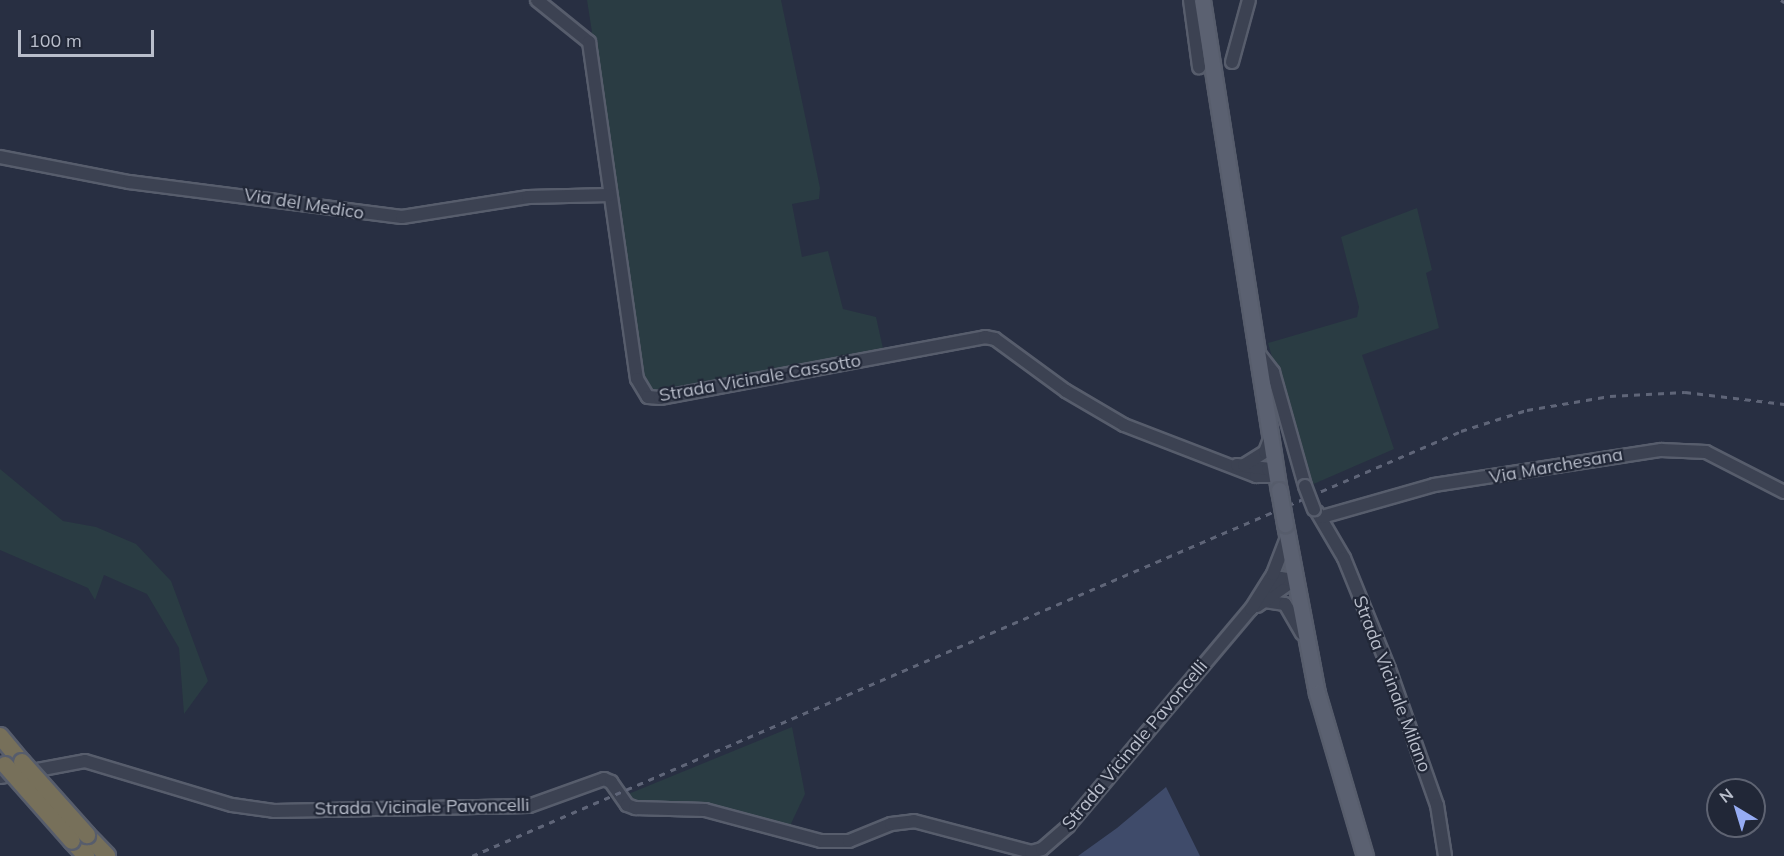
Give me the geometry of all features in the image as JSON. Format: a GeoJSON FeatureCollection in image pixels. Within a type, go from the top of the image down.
{"type":"FeatureCollection","features":[{"type":"Feature","properties":{"kind":"highway"},"geometry":{"type":"LineString","coordinates":[[0,736],[79,838],[86,856]]}},
{"type":"Feature","properties":{"kind":"highway"},"geometry":{"type":"LineString","coordinates":[[2,768],[79,838],[107,856]]}},
{"type":"Feature","properties":{"kind":"main road"},"geometry":{"type":"LineString","coordinates":[[1202,0],[1305,640],[1332,751],[1365,856]]}},
{"type":"Feature","properties":{"kind":"street","name":"Strada Vicinale Cassotto"},"geometry":{"type":"LineString","coordinates":[[537,0],[590,42],[609,195],[638,380],[648,397],[660,399],[985,337],[995,339],[1066,391],[1125,425],[1236,465]]}},
{"type":"Feature","properties":{"kind":"street"},"geometry":{"type":"LineString","coordinates":[[1190,0],[1198,67]]}},
{"type":"Feature","properties":{"kind":"street"},"geometry":{"type":"LineString","coordinates":[[1232,62],[1249,0]]}},
{"type":"Feature","properties":{"kind":"street","name":"Via del Medico"},"geometry":{"type":"LineString","coordinates":[[0,157],[129,182],[402,217],[518,198],[609,195]]}},
{"type":"Feature","properties":{"kind":"street","name":"Strada Vicinale Milano"},"geometry":{"type":"LineString","coordinates":[[1259,354],[1273,372],[1305,486],[1344,558],[1389,669],[1437,805],[1445,856]]}},
{"type":"Feature","properties":{"kind":"street"},"geometry":{"type":"LineString","coordinates":[[1236,465],[1265,452],[1272,435]]}},
{"type":"Feature","properties":{"kind":"street","name":"Via Marchesana"},"geometry":{"type":"LineString","coordinates":[[1318,513],[1434,485],[1661,450],[1706,452],[1784,492]]}},
{"type":"Feature","properties":{"kind":"street"},"geometry":{"type":"LineString","coordinates":[[1236,465],[1278,483]]}},
{"type":"Feature","properties":{"kind":"street"},"geometry":{"type":"LineString","coordinates":[[1286,531],[1265,596],[1285,604],[1305,640]]}},
{"type":"Feature","properties":{"kind":"street","name":"Strada Vicinale Pavoncelli"},"geometry":{"type":"LineString","coordinates":[[2,768],[85,760],[232,805],[274,811],[529,806],[604,779],[611,782],[627,805],[634,808],[705,810],[821,841],[849,841],[900,821],[914,821],[1031,852],[1048,845],[1068,825],[1251,609],[1265,596],[1294,580]]}},
{"type":"Feature","properties":{"kind":"shaded area"},"geometry":{"type":"Polygon","coordinates":[[[587,0],[781,0],[820,188],[819,199],[792,204],[802,257],[828,251],[843,309],[876,317],[884,353],[657,396],[641,385],[584,35],[592,32],[587,0]]]}},
{"type":"Feature","properties":{"kind":"shaded area"},"geometry":{"type":"Polygon","coordinates":[[[1417,208],[1432,270],[1426,273],[1439,328],[1362,355],[1394,449],[1309,486],[1268,343],[1357,317],[1359,307],[1341,237],[1417,208]]]}},
{"type":"Feature","properties":{"kind":"shaded area"},"geometry":{"type":"Polygon","coordinates":[[[0,469],[63,521],[96,527],[136,544],[171,581],[208,681],[184,714],[179,648],[147,594],[104,575],[95,600],[88,588],[0,550],[0,469]]]}},
{"type":"Feature","properties":{"kind":"shaded area"},"geometry":{"type":"Polygon","coordinates":[[[792,727],[805,794],[788,830],[745,817],[634,806],[621,797],[792,727]]]}},
{"type":"Feature","properties":{"kind":"water"},"geometry":{"type":"Polygon","coordinates":[[[1166,787],[1200,856],[1078,856],[1117,828],[1166,787]]]}},
{"type":"Feature","properties":{"kind":"railway"},"geometry":{"type":"LineString","coordinates":[[472,856],[1461,431],[1527,410],[1610,396],[1685,392],[1784,404]]}}]}
